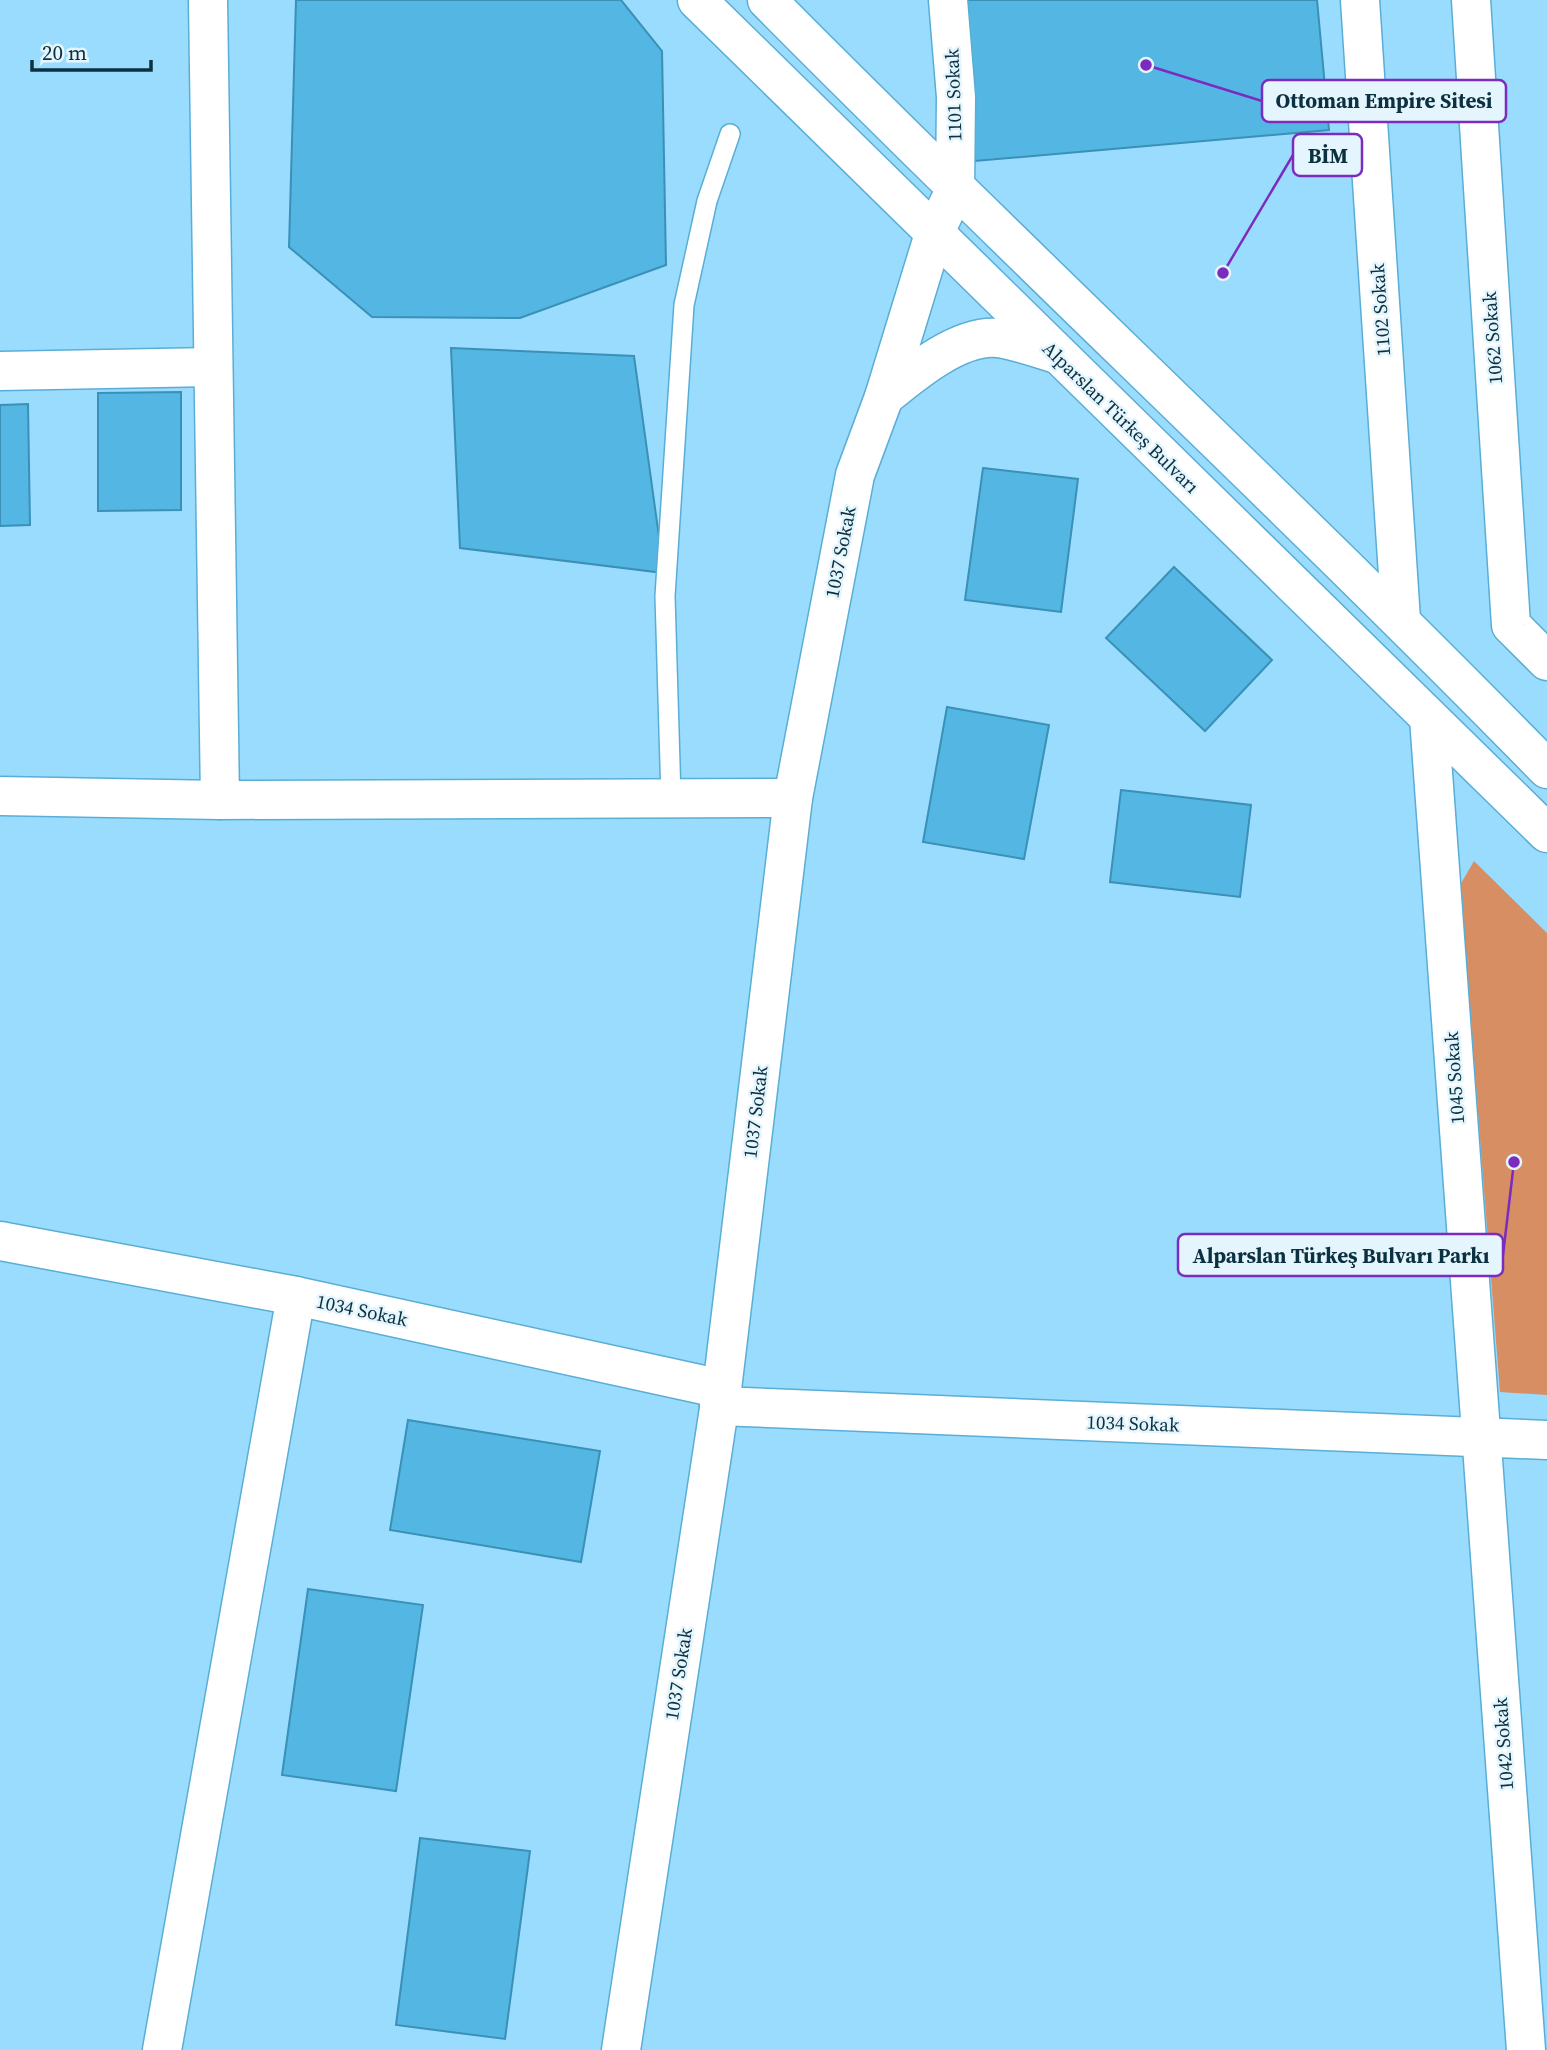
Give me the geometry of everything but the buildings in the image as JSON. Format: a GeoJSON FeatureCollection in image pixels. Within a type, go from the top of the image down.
{"type":"FeatureCollection","features":[{"type":"Feature","properties":{"kind":"street"},"geometry":{"type":"LineString","coordinates":[[208,0],[220,800]]}},
{"type":"Feature","properties":{"kind":"street","name":"Alparslan Türkeş Bulvarı"},"geometry":{"type":"LineString","coordinates":[[697,0],[1547,833]]}},
{"type":"Feature","properties":{"kind":"street"},"geometry":{"type":"LineString","coordinates":[[767,0],[955,190],[1401,620],[1547,769]]}},
{"type":"Feature","properties":{"kind":"street","name":"1101 Sokak"},"geometry":{"type":"LineString","coordinates":[[948,0],[956,97],[955,190]]}},
{"type":"Feature","properties":{"kind":"street","name":"1102 Sokak"},"geometry":{"type":"LineString","coordinates":[[1360,0],[1401,620]]}},
{"type":"Feature","properties":{"kind":"street","name":"1062 Sokak"},"geometry":{"type":"LineString","coordinates":[[1471,0],[1511,625],[1547,661]]}},
{"type":"Feature","properties":{"kind":"street","name":"1037 Sokak"},"geometry":{"type":"LineString","coordinates":[[621,2050],[720,1397],[793,798],[855,475],[884,397],[934,234],[955,190]]}},
{"type":"Feature","properties":{"kind":"street"},"geometry":{"type":"LineString","coordinates":[[884,397],[916,370],[956,347],[995,338],[1056,354]]}},
{"type":"Feature","properties":{"kind":"street"},"geometry":{"type":"LineString","coordinates":[[0,371],[212,367]]}},
{"type":"Feature","properties":{"kind":"street","name":"1045 Sokak"},"geometry":{"type":"LineString","coordinates":[[1429,718],[1479,1437]]}},
{"type":"Feature","properties":{"kind":"street"},"geometry":{"type":"LineString","coordinates":[[0,796],[220,800],[793,798]]}},
{"type":"Feature","properties":{"kind":"street","name":"1034 Sokak"},"geometry":{"type":"LineString","coordinates":[[0,1241],[296,1296],[720,1397],[1547,1440]]}},
{"type":"Feature","properties":{"kind":"street"},"geometry":{"type":"LineString","coordinates":[[162,2050],[296,1296]]}},
{"type":"Feature","properties":{"kind":"street","name":"1042 Sokak"},"geometry":{"type":"LineString","coordinates":[[1479,1437],[1526,2050]]}},
{"type":"Feature","properties":{"kind":"lane"},"geometry":{"type":"LineString","coordinates":[[671,799],[664,596],[684,305],[707,201],[730,134]]}},
{"type":"Feature","properties":{"kind":"shaded area"},"geometry":{"type":"Polygon","coordinates":[[[1474,861],[1547,933],[1547,1395],[1500,1392],[1460,885],[1474,861]]]}},
{"type":"Feature","properties":{"kind":"place","name":"Ottoman Empire Sitesi"},"geometry":{"type":"Point","coordinates":[1146,65]}},
{"type":"Feature","properties":{"kind":"place","name":"BİM"},"geometry":{"type":"Point","coordinates":[1223,273]}},
{"type":"Feature","properties":{"kind":"place","name":"Alparslan Türkeş Bulvarı Parkı"},"geometry":{"type":"Point","coordinates":[1514,1162]}}]}
